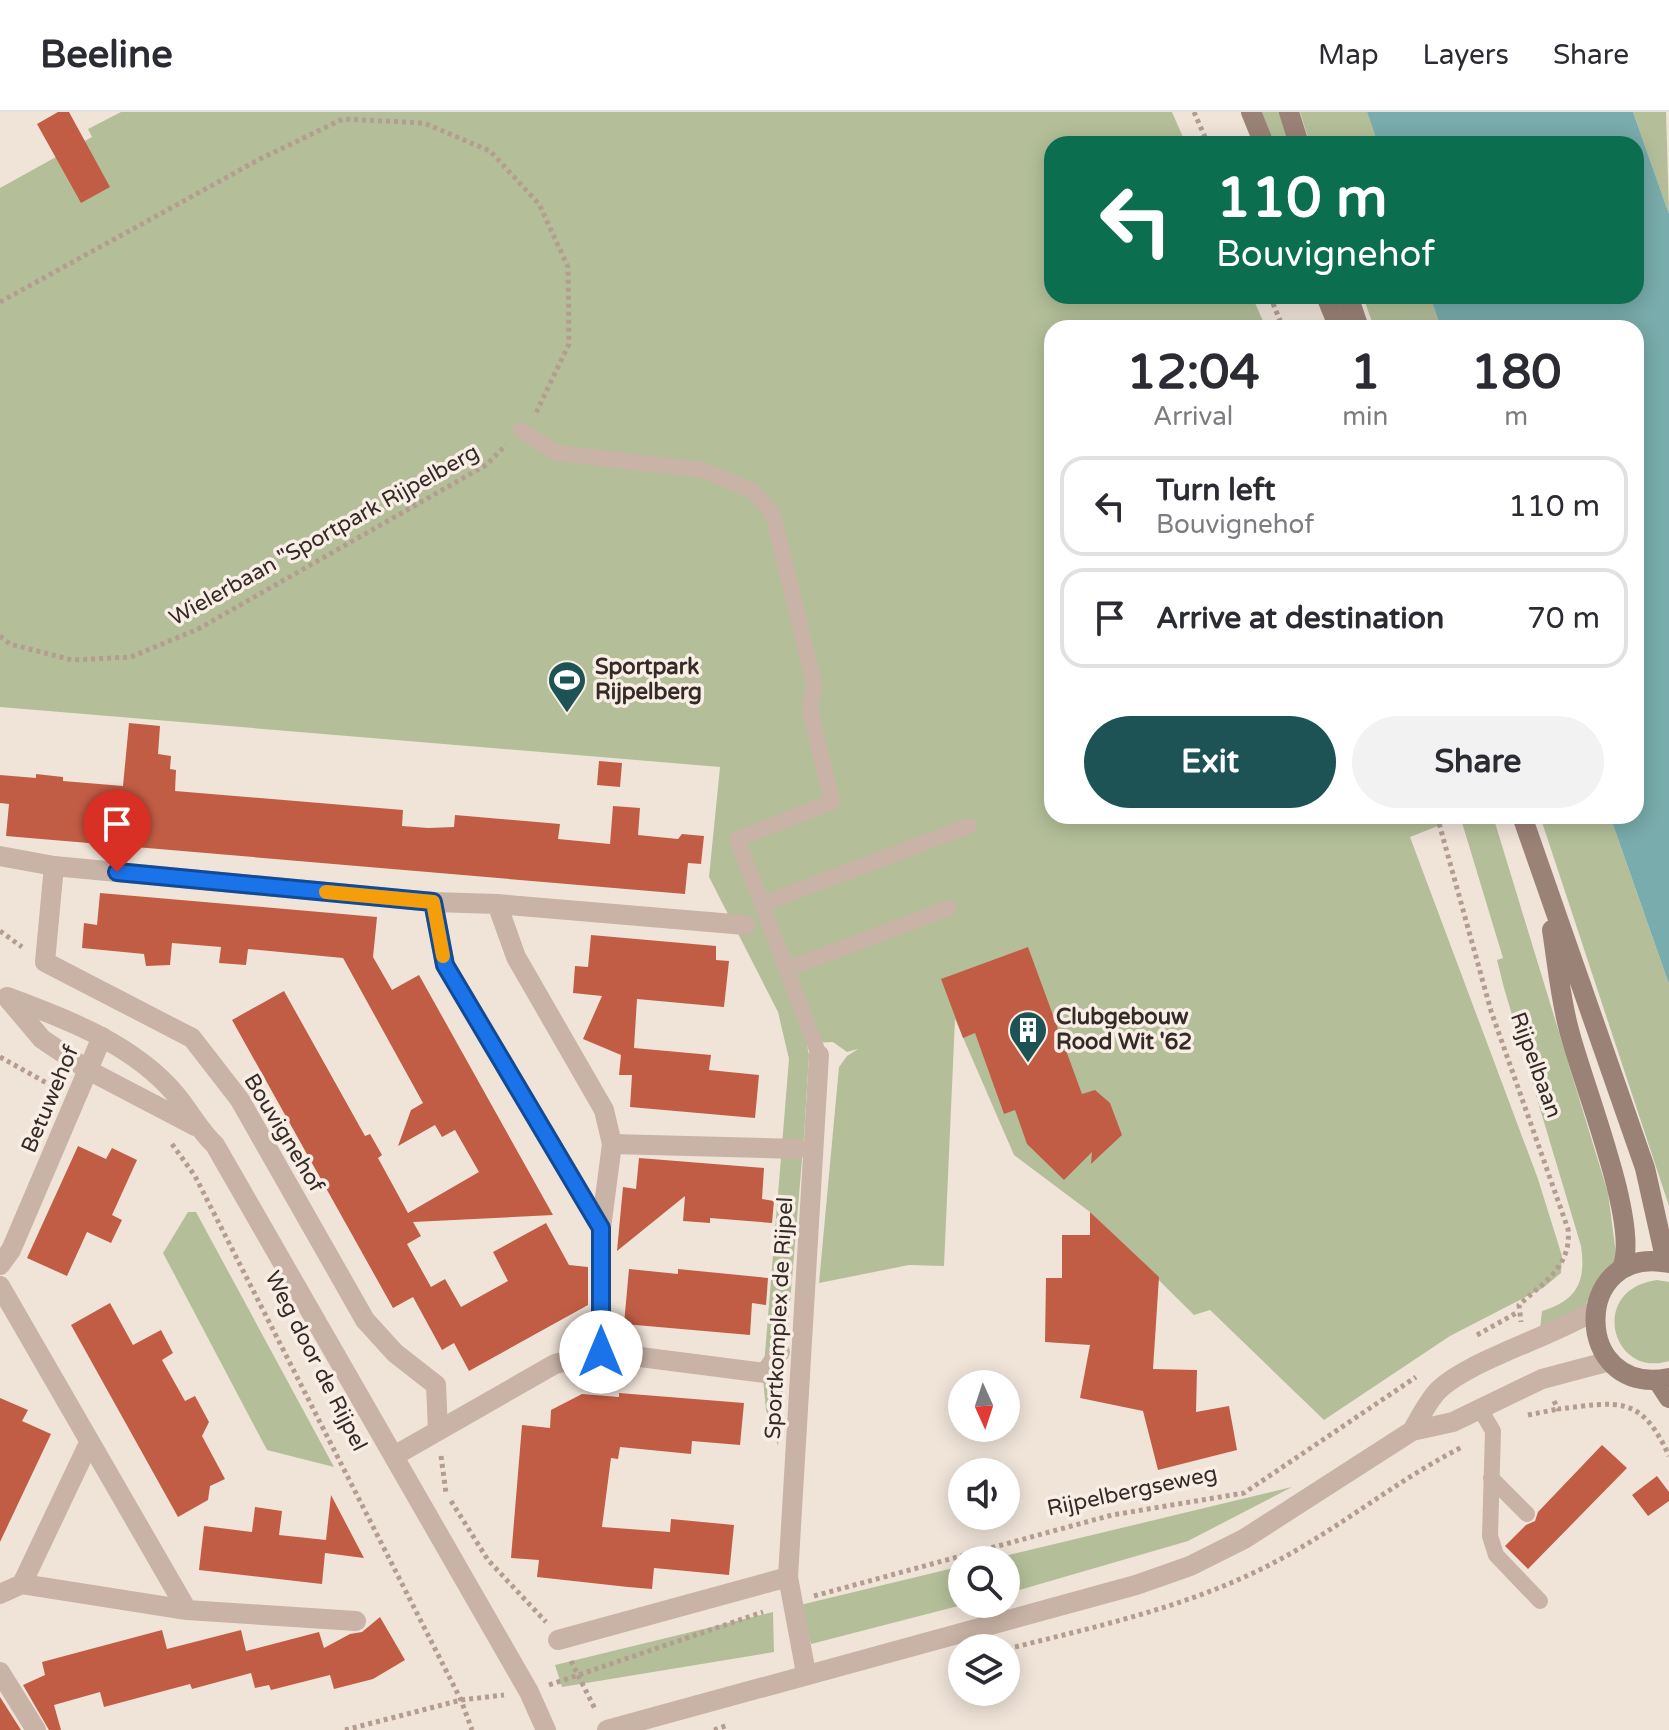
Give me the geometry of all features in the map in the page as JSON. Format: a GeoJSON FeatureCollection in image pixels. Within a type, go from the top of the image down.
{"type":"FeatureCollection","features":[{"type":"Feature","properties":{"kind":"main road"},"geometry":{"type":"LineString","coordinates":[[1251,112],[1261,136]]}},
{"type":"Feature","properties":{"kind":"main road"},"geometry":{"type":"LineString","coordinates":[[1289,112],[1296,136]]}},
{"type":"Feature","properties":{"kind":"main road","name":"Rijpelbaan"},"geometry":{"type":"LineString","coordinates":[[1525,824],[1645,1168],[1668,1263]]}},
{"type":"Feature","properties":{"kind":"main road","name":"Rijpelbaan"},"geometry":{"type":"LineString","coordinates":[[1544,878],[1568,1025],[1619,1199],[1626,1237],[1626,1259],[1622,1268]]}},
{"type":"Feature","properties":{"kind":"main road"},"geometry":{"type":"LineString","coordinates":[[1665,1385],[1624,1373],[1610,1361],[1594,1329],[1595,1310],[1608,1283],[1622,1268],[1649,1261],[1668,1263]]}},
{"type":"Feature","properties":{"kind":"street"},"geometry":{"type":"LineString","coordinates":[[0,856],[54,866],[433,902],[497,904],[745,925]]}},
{"type":"Feature","properties":{"kind":"street","name":"Bouvignehof"},"geometry":{"type":"LineString","coordinates":[[54,866],[45,962],[192,1038],[240,1100],[365,1320],[395,1353],[436,1385],[438,1431]]}},
{"type":"Feature","properties":{"kind":"street"},"geometry":{"type":"LineString","coordinates":[[433,902],[445,965],[601,1228]]}},
{"type":"Feature","properties":{"kind":"street"},"geometry":{"type":"LineString","coordinates":[[497,904],[516,957],[604,1110],[612,1144],[601,1228],[601,1352]]}},
{"type":"Feature","properties":{"kind":"street","name":"Weg door de Rijpel"},"geometry":{"type":"LineString","coordinates":[[4,992],[102,1037],[133,1057],[177,1096],[195,1126],[215,1145],[529,1692],[546,1730]]}},
{"type":"Feature","properties":{"kind":"street","name":"Weg door de Rijpel"},"geometry":{"type":"LineString","coordinates":[[4,992],[42,1039],[88,1070],[195,1126]]}},
{"type":"Feature","properties":{"kind":"street","name":"Betuwehof"},"geometry":{"type":"LineString","coordinates":[[0,1265],[11,1250],[102,1037]]}},
{"type":"Feature","properties":{"kind":"street","name":"Sportkomplex de Rijpel"},"geometry":{"type":"LineString","coordinates":[[806,1673],[788,1577],[819,1055]]}},
{"type":"Feature","properties":{"kind":"street"},"geometry":{"type":"LineString","coordinates":[[612,1144],[797,1149]]}},
{"type":"Feature","properties":{"kind":"street"},"geometry":{"type":"LineString","coordinates":[[0,1286],[187,1610]]}},
{"type":"Feature","properties":{"kind":"street"},"geometry":{"type":"LineString","coordinates":[[1412,1431],[1436,1392],[1460,1375],[1570,1327],[1595,1310]]}},
{"type":"Feature","properties":{"kind":"street"},"geometry":{"type":"LineString","coordinates":[[394,1456],[555,1364],[601,1352],[765,1373],[780,1352]]}},
{"type":"Feature","properties":{"kind":"street"},"geometry":{"type":"LineString","coordinates":[[603,1723],[806,1673],[1136,1585],[1190,1566],[1244,1539],[1412,1431],[1453,1422],[1542,1379],[1610,1361]]}},
{"type":"Feature","properties":{"kind":"street"},"geometry":{"type":"LineString","coordinates":[[22,1584],[89,1443]]}},
{"type":"Feature","properties":{"kind":"street"},"geometry":{"type":"LineString","coordinates":[[558,1640],[788,1577]]}},
{"type":"Feature","properties":{"kind":"street"},"geometry":{"type":"LineString","coordinates":[[0,1594],[22,1584],[187,1610],[356,1621]]}},
{"type":"Feature","properties":{"kind":"street"},"geometry":{"type":"LineString","coordinates":[[0,1672],[36,1730]]}},
{"type":"Feature","properties":{"kind":"lane","name":"Sportkomplex de Rijpel"},"geometry":{"type":"LineString","coordinates":[[521,430],[556,453],[703,470],[753,491],[773,514],[814,684],[810,710],[832,802],[737,839],[819,1055]]}},
{"type":"Feature","properties":{"kind":"lane"},"geometry":{"type":"LineString","coordinates":[[762,904],[969,826]]}},
{"type":"Feature","properties":{"kind":"lane"},"geometry":{"type":"LineString","coordinates":[[787,969],[949,908]]}},
{"type":"Feature","properties":{"kind":"lane"},"geometry":{"type":"LineString","coordinates":[[1480,1409],[1493,1431],[1490,1536],[1496,1555],[1540,1601]]}},
{"type":"Feature","properties":{"kind":"lane"},"geometry":{"type":"LineString","coordinates":[[1491,1478],[1527,1514]]}},
{"type":"Feature","properties":{"kind":"path"},"geometry":{"type":"LineString","coordinates":[[1194,112],[1204,136]]}},
{"type":"Feature","properties":{"kind":"path","name":"Wielerbaan \"Sportpark Rijpelberg"},"geometry":{"type":"LineString","coordinates":[[0,302],[260,159],[343,119],[424,123],[490,151],[539,204],[568,267],[569,344],[538,412],[486,465],[198,629],[131,657],[72,660],[10,644],[0,636]]}},
{"type":"Feature","properties":{"kind":"path","name":"Rijpelbaan"},"geometry":{"type":"LineString","coordinates":[[1439,824],[1491,1011],[1568,1229],[1570,1244],[1563,1266],[1519,1305],[1518,1312],[1476,1337]]}},
{"type":"Feature","properties":{"kind":"path"},"geometry":{"type":"LineString","coordinates":[[0,1057],[78,1098]]}},
{"type":"Feature","properties":{"kind":"path","name":"Weg door de Rijpel"},"geometry":{"type":"LineString","coordinates":[[168,1138],[195,1176],[461,1700],[472,1730]]}},
{"type":"Feature","properties":{"kind":"path","name":"Rijpelbergseweg"},"geometry":{"type":"LineString","coordinates":[[579,1675],[794,1602],[1112,1515],[1244,1493],[1424,1371]]}},
{"type":"Feature","properties":{"kind":"path"},"geometry":{"type":"LineString","coordinates":[[438,1431],[444,1490],[488,1560],[544,1620],[558,1640],[603,1723]]}},
{"type":"Feature","properties":{"kind":"path"},"geometry":{"type":"LineString","coordinates":[[345,1730],[461,1700]]}},
{"type":"Feature","properties":{"kind":"green space","name":"Sportpark Rijpelberg"},"geometry":{"type":"Polygon","coordinates":[[[121,112],[1172,112],[1182,136],[1044,136],[1044,304],[1256,304],[1262,320],[1044,320],[1044,824],[1443,824],[1410,837],[1538,1179],[1562,1256],[1561,1273],[1543,1288],[1450,1336],[1324,1420],[1210,1310],[1194,1315],[1090,1212],[1014,1155],[955,1019],[944,1266],[909,1265],[819,1283],[839,1067],[847,1056],[858,1049],[847,1052],[833,1042],[810,1043],[805,1035],[809,1055],[804,1136],[778,1446],[766,1410],[763,1378],[789,1059],[778,1012],[709,877],[720,767],[0,707],[0,188],[92,137],[88,129],[121,112]]]}},
{"type":"Feature","properties":{"kind":"green space"},"geometry":{"type":"Polygon","coordinates":[[[1260,112],[1279,112],[1286,136],[1270,136],[1260,112]]]}},
{"type":"Feature","properties":{"kind":"green space"},"geometry":{"type":"Polygon","coordinates":[[[1300,112],[1367,112],[1375,136],[1308,136],[1300,112]]]}},
{"type":"Feature","properties":{"kind":"green space"},"geometry":{"type":"Polygon","coordinates":[[[1633,112],[1666,112],[1669,214],[1644,136],[1633,112]]]}},
{"type":"Feature","properties":{"kind":"green space"},"geometry":{"type":"Polygon","coordinates":[[[1366,304],[1433,304],[1438,320],[1371,320],[1366,304]]]}},
{"type":"Feature","properties":{"kind":"green space"},"geometry":{"type":"Polygon","coordinates":[[[1462,824],[1495,824],[1608,1193],[1617,1261],[1602,1277],[1582,1309],[1565,1320],[1540,1329],[1542,1311],[1564,1301],[1577,1288],[1582,1269],[1581,1246],[1504,988],[1497,960],[1503,958],[1462,824]]]}},
{"type":"Feature","properties":{"kind":"green space"},"geometry":{"type":"Polygon","coordinates":[[[1543,824],[1613,824],[1669,984],[1669,1206],[1543,824]]]}},
{"type":"Feature","properties":{"kind":"green space"},"geometry":{"type":"Polygon","coordinates":[[[188,1212],[196,1212],[334,1467],[267,1450],[163,1253],[188,1212]]]}},
{"type":"Feature","properties":{"kind":"green space"},"geometry":{"type":"Polygon","coordinates":[[[1657,1280],[1669,1282],[1669,1361],[1649,1363],[1633,1357],[1622,1346],[1615,1331],[1615,1314],[1622,1299],[1635,1287],[1657,1280]]]}},
{"type":"Feature","properties":{"kind":"green space"},"geometry":{"type":"Polygon","coordinates":[[[1292,1487],[1188,1541],[1020,1590],[1020,1552],[1292,1487]]]}},
{"type":"Feature","properties":{"kind":"green space"},"geometry":{"type":"Polygon","coordinates":[[[948,1569],[948,1609],[811,1644],[800,1605],[948,1569]]]}},
{"type":"Feature","properties":{"kind":"green space"},"geometry":{"type":"Polygon","coordinates":[[[773,1612],[774,1652],[562,1687],[555,1665],[773,1612]]]}},
{"type":"Feature","properties":{"kind":"water"},"geometry":{"type":"Polygon","coordinates":[[[1367,112],[1633,112],[1641,136],[1375,136],[1367,112]]]}},
{"type":"Feature","properties":{"kind":"water"},"geometry":{"type":"Polygon","coordinates":[[[1644,143],[1669,214],[1669,984],[1613,824],[1644,824],[1644,320],[1438,320],[1433,304],[1644,304],[1644,143]]]}},
{"type":"Feature","properties":{"kind":"building"},"geometry":{"type":"Polygon","coordinates":[[[58,112],[69,112],[110,187],[81,203],[37,124],[58,112]]]}},
{"type":"Feature","properties":{"kind":"building"},"geometry":{"type":"Polygon","coordinates":[[[129,723],[160,726],[158,754],[171,756],[170,769],[176,770],[175,791],[403,810],[402,826],[454,827],[455,815],[560,824],[558,839],[610,844],[613,806],[640,808],[638,835],[678,839],[682,834],[704,836],[701,864],[688,863],[685,894],[6,836],[9,804],[0,803],[0,775],[36,778],[36,774],[63,777],[63,781],[123,786],[129,723]]]}},
{"type":"Feature","properties":{"kind":"building"},"geometry":{"type":"Polygon","coordinates":[[[599,761],[622,763],[620,787],[597,785],[599,761]]]}},
{"type":"Feature","properties":{"kind":"building"},"geometry":{"type":"Polygon","coordinates":[[[100,893],[377,917],[373,957],[392,990],[419,975],[553,1215],[413,1222],[421,1236],[407,1244],[431,1287],[445,1279],[461,1307],[508,1281],[493,1252],[546,1223],[569,1265],[588,1267],[588,1305],[469,1371],[454,1343],[442,1350],[413,1297],[393,1308],[232,1020],[284,991],[365,1136],[370,1134],[382,1155],[378,1158],[408,1213],[479,1172],[455,1130],[442,1137],[435,1125],[398,1146],[411,1110],[423,1103],[343,958],[248,949],[246,965],[219,963],[221,947],[172,943],[170,965],[146,966],[144,954],[82,948],[84,923],[97,925],[100,893]]]}},
{"type":"Feature","properties":{"kind":"building"},"geometry":{"type":"Polygon","coordinates":[[[591,935],[716,946],[716,960],[729,961],[724,1007],[637,999],[634,1048],[711,1055],[709,1070],[759,1075],[755,1118],[630,1107],[632,1075],[619,1075],[621,1055],[583,1039],[602,996],[573,993],[575,966],[588,967],[591,935]]]}},
{"type":"Feature","properties":{"kind":"building","name":"Clubgebouw Rood Wit '62"},"geometry":{"type":"Polygon","coordinates":[[[1028,947],[1082,1094],[1095,1090],[1110,1103],[1122,1135],[1091,1164],[1092,1152],[1064,1180],[1027,1144],[1015,1110],[1004,1114],[975,1033],[963,1038],[941,979],[1028,947]]]}},
{"type":"Feature","properties":{"kind":"building"},"geometry":{"type":"Polygon","coordinates":[[[78,1146],[106,1159],[112,1148],[137,1160],[112,1215],[122,1220],[111,1243],[87,1232],[67,1276],[27,1258],[78,1146]]]}},
{"type":"Feature","properties":{"kind":"building"},"geometry":{"type":"Polygon","coordinates":[[[639,1158],[764,1168],[762,1199],[774,1201],[772,1223],[710,1218],[710,1223],[683,1221],[685,1196],[617,1251],[623,1187],[636,1189],[639,1158]]]}},
{"type":"Feature","properties":{"kind":"building"},"geometry":{"type":"Polygon","coordinates":[[[1090,1212],[1159,1277],[1153,1369],[1197,1370],[1196,1412],[1229,1406],[1237,1450],[1158,1470],[1143,1411],[1080,1398],[1090,1345],[1045,1342],[1046,1278],[1062,1278],[1062,1235],[1090,1235],[1090,1212]]]}},
{"type":"Feature","properties":{"kind":"building"},"geometry":{"type":"Polygon","coordinates":[[[629,1269],[678,1274],[678,1269],[768,1278],[766,1305],[752,1303],[750,1335],[624,1324],[629,1269]]]}},
{"type":"Feature","properties":{"kind":"building"},"geometry":{"type":"Polygon","coordinates":[[[110,1303],[133,1345],[161,1330],[173,1353],[162,1360],[185,1401],[195,1396],[209,1422],[202,1436],[225,1479],[210,1486],[208,1500],[178,1517],[71,1325],[110,1303]]]}},
{"type":"Feature","properties":{"kind":"building"},"geometry":{"type":"Polygon","coordinates":[[[619,1393],[744,1403],[740,1445],[692,1441],[691,1454],[620,1447],[618,1459],[611,1458],[602,1527],[670,1532],[671,1519],[734,1525],[729,1575],[654,1568],[652,1589],[537,1577],[539,1560],[511,1558],[522,1425],[550,1428],[551,1410],[582,1394],[619,1397],[619,1393]]]}},
{"type":"Feature","properties":{"kind":"building"},"geometry":{"type":"Polygon","coordinates":[[[0,1398],[28,1410],[22,1421],[51,1434],[0,1542],[0,1398]]]}},
{"type":"Feature","properties":{"kind":"building"},"geometry":{"type":"Polygon","coordinates":[[[1602,1445],[1627,1468],[1528,1569],[1505,1546],[1526,1525],[1535,1521],[1538,1512],[1602,1445]]]}},
{"type":"Feature","properties":{"kind":"building"},"geometry":{"type":"Polygon","coordinates":[[[1657,1476],[1669,1492],[1669,1501],[1648,1516],[1632,1495],[1657,1476]]]}},
{"type":"Feature","properties":{"kind":"building"},"geometry":{"type":"Polygon","coordinates":[[[331,1495],[364,1558],[325,1553],[322,1584],[199,1570],[204,1526],[252,1532],[255,1507],[282,1511],[279,1535],[326,1540],[331,1495]]]}},
{"type":"Feature","properties":{"kind":"building"},"geometry":{"type":"Polygon","coordinates":[[[380,1617],[405,1660],[373,1679],[334,1689],[330,1675],[271,1690],[269,1685],[255,1688],[251,1673],[192,1689],[190,1684],[104,1707],[100,1692],[54,1705],[61,1730],[49,1730],[23,1685],[45,1675],[42,1662],[162,1630],[167,1649],[241,1630],[246,1651],[319,1632],[324,1648],[350,1634],[362,1632],[380,1617]]]}},
{"type":"Feature","properties":{"kind":"building"},"geometry":{"type":"Polygon","coordinates":[[[0,1697],[21,1730],[0,1730],[0,1697]]]}},
{"type":"Feature","properties":{"kind":"slow traffic"},"geometry":{"type":"LineString","coordinates":[[326,892],[433,902],[443,956]]}},
{"type":"Feature","properties":{"kind":"place","name":"Sportpark Rijpelberg"},"geometry":{"type":"Point","coordinates":[567,714]}},
{"type":"Feature","properties":{"kind":"place","name":"Clubgebouw Rood Wit '62"},"geometry":{"type":"Point","coordinates":[1028,1064]}},
{"type":"Feature","properties":{"kind":"route"},"geometry":{"type":"LineString","coordinates":[[117,872],[433,902],[445,965],[601,1228],[601,1352]]}}]}
